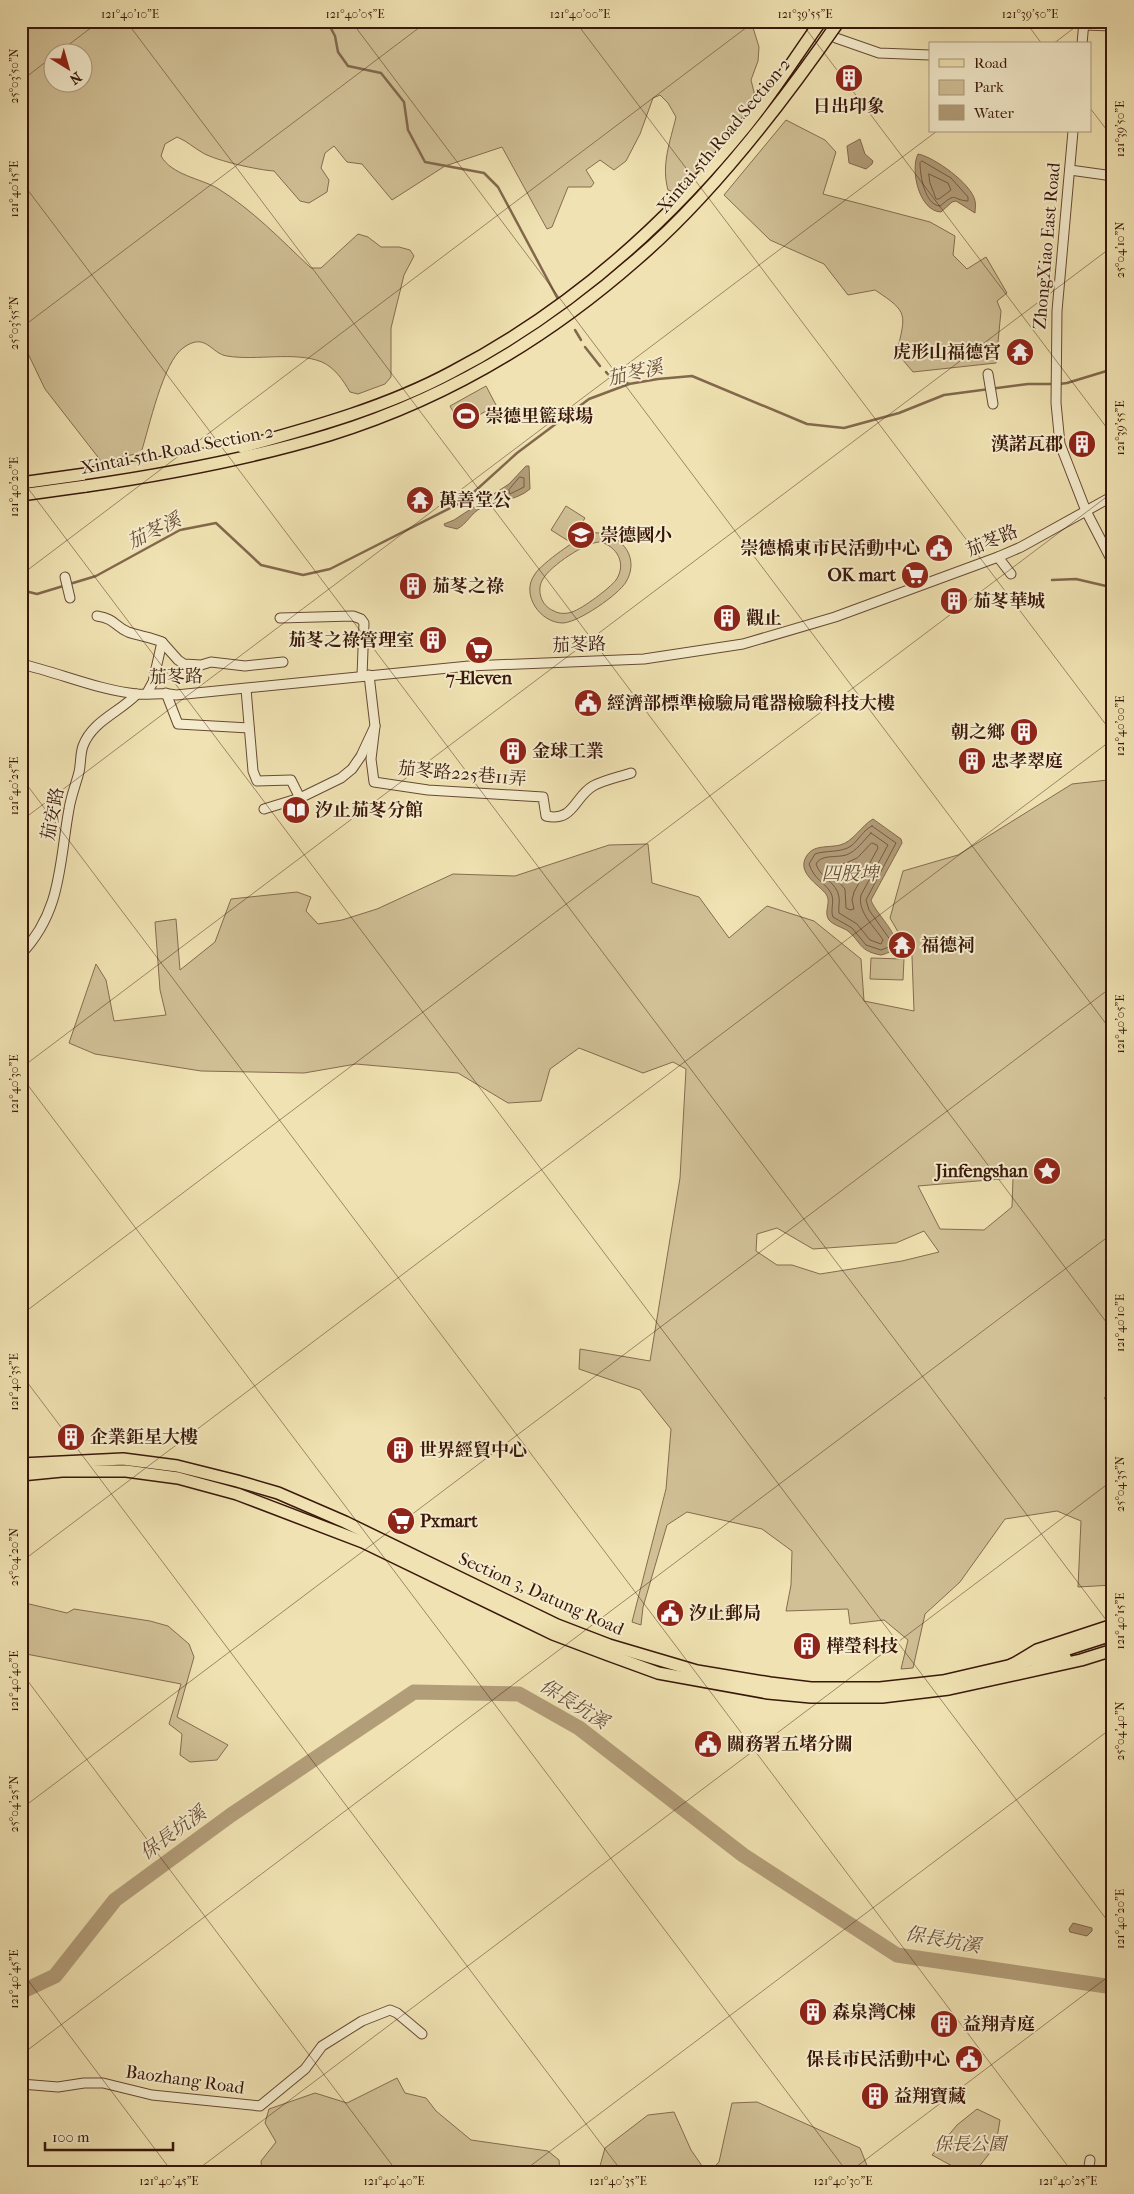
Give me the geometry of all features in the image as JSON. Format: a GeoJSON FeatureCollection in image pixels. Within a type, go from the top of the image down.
{"type":"FeatureCollection","features":[{"type":"Feature","properties":{"kind":"highway"},"geometry":{"type":"LineString","coordinates":[[1012,1664],[1113,1634]]}},
{"type":"Feature","properties":{"kind":"highway"},"geometry":{"type":"LineString","coordinates":[[1037,1668],[1113,1641]]}},
{"type":"Feature","properties":{"kind":"main road","name":"Xintai 5th Road Section 2"},"geometry":{"type":"LineString","coordinates":[[21,483],[144,466],[242,447],[356,413],[451,373],[532,325],[565,302],[640,240],[682,200],[747,125],[821,21]]}},
{"type":"Feature","properties":{"kind":"main road","name":"Xintai 5th Road Section 2"},"geometry":{"type":"LineString","coordinates":[[21,495],[160,475],[241,459],[330,434],[396,410],[447,388],[490,365],[538,335],[601,290],[638,259],[681,217],[748,141],[839,21]]}},
{"type":"Feature","properties":{"kind":"main road","name":"Section 3, Datung Road"},"geometry":{"type":"LineString","coordinates":[[21,1464],[123,1459],[177,1466],[278,1493],[345,1522],[557,1625],[609,1645],[697,1671],[811,1688],[880,1688],[943,1681],[1012,1664],[1037,1650],[1113,1625]]}},
{"type":"Feature","properties":{"kind":"main road","name":"Section 3, Datung Road"},"geometry":{"type":"LineString","coordinates":[[21,1475],[62,1471],[126,1471],[178,1478],[237,1494],[363,1542],[553,1634],[658,1673],[695,1681],[811,1697],[882,1697],[949,1689],[1037,1668],[1082,1660],[1113,1650]]}},
{"type":"Feature","properties":{"kind":"street"},"geometry":{"type":"LineString","coordinates":[[1082,42],[1084,23],[1113,26]]}},
{"type":"Feature","properties":{"kind":"street"},"geometry":{"type":"LineString","coordinates":[[836,38],[879,53],[929,55]]}},
{"type":"Feature","properties":{"kind":"street","name":"ZhongXiao East Road"},"geometry":{"type":"LineString","coordinates":[[1073,132],[1058,311],[1055,398],[1060,444],[1086,511],[1113,563]]}},
{"type":"Feature","properties":{"kind":"street"},"geometry":{"type":"LineString","coordinates":[[1070,170],[1113,176]]}},
{"type":"Feature","properties":{"kind":"street"},"geometry":{"type":"LineString","coordinates":[[988,374],[993,404]]}},
{"type":"Feature","properties":{"kind":"street","name":"茄苳路"},"geometry":{"type":"LineString","coordinates":[[21,664],[67,678],[142,693],[176,695],[469,666],[644,659],[743,644],[835,617],[998,557],[1021,547],[1113,496]]}},
{"type":"Feature","properties":{"kind":"street"},"geometry":{"type":"LineString","coordinates":[[998,557],[1011,574]]}},
{"type":"Feature","properties":{"kind":"street"},"geometry":{"type":"LineString","coordinates":[[65,577],[70,598]]}},
{"type":"Feature","properties":{"kind":"street"},"geometry":{"type":"LineString","coordinates":[[97,616],[114,620],[126,632],[150,637],[162,642],[184,664],[200,665],[212,662],[245,666],[283,662]]}},
{"type":"Feature","properties":{"kind":"street"},"geometry":{"type":"LineString","coordinates":[[264,808],[300,798],[341,778],[352,769],[375,726],[366,676],[364,623],[361,619],[353,616],[280,618]]}},
{"type":"Feature","properties":{"kind":"street"},"geometry":{"type":"LineString","coordinates":[[142,693],[153,682],[162,642]]}},
{"type":"Feature","properties":{"kind":"street"},"geometry":{"type":"LineString","coordinates":[[246,689],[253,771],[257,781],[290,780],[300,798]]}},
{"type":"Feature","properties":{"kind":"street","name":"茄安路"},"geometry":{"type":"LineString","coordinates":[[21,954],[42,928],[60,877],[70,807],[83,745],[98,724],[142,693]]}},
{"type":"Feature","properties":{"kind":"street"},"geometry":{"type":"LineString","coordinates":[[166,693],[178,724],[249,728]]}},
{"type":"Feature","properties":{"kind":"street","name":"茄苳路225巷11弄"},"geometry":{"type":"LineString","coordinates":[[375,726],[371,759],[374,782],[428,790],[543,798],[546,816],[554,818],[566,815],[592,787],[631,773]]}},
{"type":"Feature","properties":{"kind":"street","name":"Baozhang Road"},"geometry":{"type":"LineString","coordinates":[[21,2084],[43,2087],[103,2083],[152,2095],[260,2106],[305,2069],[322,2046],[362,2021],[390,2010],[398,2013],[422,2034]]}},
{"type":"Feature","properties":{"kind":"street"},"geometry":{"type":"LineString","coordinates":[[1088,2173],[1090,2160]]}},
{"type":"Feature","properties":{"kind":"green space"},"geometry":{"type":"Polygon","coordinates":[[[21,21],[751,21],[759,47],[758,61],[751,80],[754,92],[751,105],[722,145],[677,193],[668,190],[665,172],[667,154],[676,117],[668,103],[660,95],[653,98],[640,134],[626,161],[614,170],[600,160],[586,170],[594,183],[591,187],[568,187],[552,227],[547,229],[502,147],[445,166],[392,200],[362,164],[347,162],[334,146],[325,153],[321,168],[329,180],[327,192],[309,203],[300,201],[274,171],[248,167],[218,159],[203,153],[177,137],[165,144],[161,156],[172,168],[217,188],[243,206],[311,268],[321,268],[358,234],[368,237],[381,247],[399,247],[410,250],[414,256],[404,275],[391,328],[391,377],[385,384],[358,394],[350,392],[335,371],[322,362],[300,357],[250,358],[227,356],[203,343],[191,343],[183,348],[169,367],[141,453],[101,461],[45,389],[21,339],[21,21]]]}},
{"type":"Feature","properties":{"kind":"green space"},"geometry":{"type":"Polygon","coordinates":[[[786,120],[825,140],[836,152],[823,194],[930,222],[955,236],[953,255],[967,269],[986,257],[1007,293],[997,301],[1001,311],[996,363],[913,372],[897,353],[903,322],[899,310],[894,304],[875,290],[848,295],[824,264],[770,240],[724,195],[786,120]]]}},
{"type":"Feature","properties":{"kind":"green space","name":"崇德里籃球場"},"geometry":{"type":"Polygon","coordinates":[[[486,386],[496,405],[461,426],[450,406],[486,386]]]}},
{"type":"Feature","properties":{"kind":"green space"},"geometry":{"type":"Polygon","coordinates":[[[566,506],[585,518],[570,542],[551,530],[566,506]]]}},
{"type":"Feature","properties":{"kind":"green space"},"geometry":{"type":"Polygon","coordinates":[[[590,533],[600,533],[617,540],[629,554],[630,572],[626,582],[615,594],[588,613],[563,623],[555,622],[540,613],[535,606],[531,598],[531,582],[539,569],[561,551],[590,533]],[[594,543],[578,550],[560,562],[547,574],[541,583],[540,593],[543,602],[550,609],[558,613],[572,612],[589,603],[613,584],[621,568],[619,556],[606,544],[594,543]]]}},
{"type":"Feature","properties":{"kind":"green space"},"geometry":{"type":"Polygon","coordinates":[[[1113,780],[1113,1392],[1104,1398],[1113,1409],[1113,1585],[1078,1587],[1081,1521],[1057,1511],[1005,1519],[960,1582],[925,1614],[913,1668],[901,1669],[908,1640],[884,1620],[850,1624],[848,1609],[786,1611],[791,1585],[792,1551],[762,1529],[687,1512],[667,1525],[643,1607],[641,1625],[632,1622],[666,1489],[671,1429],[640,1390],[579,1369],[580,1349],[650,1361],[680,1178],[686,1069],[673,1062],[643,1073],[579,1048],[550,1069],[541,1101],[508,1103],[458,1073],[356,1064],[304,1073],[201,1071],[95,1054],[69,1043],[96,964],[106,980],[114,1021],[166,1015],[160,990],[155,922],[176,919],[180,970],[215,942],[231,899],[297,892],[311,897],[306,911],[318,924],[342,920],[377,909],[453,874],[515,876],[609,845],[648,844],[652,883],[699,897],[729,938],[767,906],[814,921],[861,959],[864,1001],[914,1011],[912,956],[890,918],[903,871],[958,855],[1072,784],[1113,780]],[[1013,1178],[918,1186],[940,1229],[984,1230],[1012,1207],[1013,1178]],[[777,1228],[757,1234],[756,1251],[777,1265],[792,1265],[820,1274],[902,1261],[939,1252],[924,1231],[896,1243],[813,1249],[777,1228]]]}},
{"type":"Feature","properties":{"kind":"green space"},"geometry":{"type":"Polygon","coordinates":[[[871,958],[904,959],[903,980],[870,979],[871,958]]]}},
{"type":"Feature","properties":{"kind":"green space"},"geometry":{"type":"Polygon","coordinates":[[[21,1602],[67,1613],[74,1609],[150,1621],[168,1626],[189,1644],[194,1657],[177,1717],[228,1745],[217,1760],[190,1762],[180,1755],[182,1734],[169,1724],[181,1684],[21,1653],[21,1602]]]}},
{"type":"Feature","properties":{"kind":"green space"},"geometry":{"type":"Polygon","coordinates":[[[397,2078],[405,2093],[426,2098],[436,2111],[471,2140],[548,2151],[559,2160],[560,2173],[262,2173],[261,2161],[276,2142],[265,2123],[269,2109],[315,2093],[347,2103],[397,2078]]]}},
{"type":"Feature","properties":{"kind":"green space"},"geometry":{"type":"Polygon","coordinates":[[[757,2102],[860,2148],[870,2173],[708,2173],[719,2162],[732,2103],[757,2102]]]}},
{"type":"Feature","properties":{"kind":"green space","name":"保長公園"},"geometry":{"type":"Polygon","coordinates":[[[977,2109],[1000,2120],[997,2138],[1000,2140],[974,2173],[965,2173],[932,2155],[957,2125],[977,2109]]]}},
{"type":"Feature","properties":{"kind":"green space"},"geometry":{"type":"Polygon","coordinates":[[[674,2112],[691,2150],[707,2173],[598,2173],[605,2148],[648,2115],[674,2112]]]}},
{"type":"Feature","properties":{"kind":"water"},"geometry":{"type":"Polygon","coordinates":[[[860,139],[865,154],[873,161],[866,169],[849,163],[847,146],[860,139]]]}},
{"type":"Feature","properties":{"kind":"water"},"geometry":{"type":"Polygon","coordinates":[[[918,154],[933,160],[960,179],[972,194],[975,201],[975,213],[956,201],[952,202],[941,212],[933,210],[927,205],[918,189],[916,179],[915,170],[918,154]]]}},
{"type":"Feature","properties":{"kind":"water"},"geometry":{"type":"Polygon","coordinates":[[[526,466],[529,466],[530,489],[525,493],[481,508],[457,529],[445,526],[444,524],[454,520],[509,484],[526,466]]]}},
{"type":"Feature","properties":{"kind":"water","name":"四股埤"},"geometry":{"type":"Polygon","coordinates":[[[873,819],[901,839],[902,843],[871,900],[895,939],[895,946],[891,951],[881,955],[865,949],[853,935],[829,920],[827,917],[828,897],[810,878],[804,868],[806,857],[813,850],[845,843],[873,819]]]}},
{"type":"Feature","properties":{"kind":"water"},"geometry":{"type":"Polygon","coordinates":[[[1073,1923],[1092,1928],[1092,1931],[1087,1936],[1070,1932],[1069,1929],[1073,1923]]]}},
{"type":"Feature","properties":{"kind":"waterway"},"geometry":{"type":"LineString","coordinates":[[327,21],[335,36],[338,52],[348,66],[381,73],[404,102],[408,130],[425,162],[484,173],[498,187],[559,301]]}},
{"type":"Feature","properties":{"kind":"waterway"},"geometry":{"type":"LineString","coordinates":[[575,330],[581,340]]}},
{"type":"Feature","properties":{"kind":"waterway"},"geometry":{"type":"LineString","coordinates":[[585,347],[600,366]]}},
{"type":"Feature","properties":{"kind":"waterway","name":"茄苳溪"},"geometry":{"type":"LineString","coordinates":[[1059,384],[1113,369]]}},
{"type":"Feature","properties":{"kind":"waterway"},"geometry":{"type":"LineString","coordinates":[[606,372],[610,376],[629,384]]}},
{"type":"Feature","properties":{"kind":"waterway","name":"茄苳溪"},"geometry":{"type":"LineString","coordinates":[[21,590],[37,594],[96,576],[180,530],[216,523],[261,565],[303,575],[330,569],[464,501],[517,453],[589,399],[629,384],[692,376],[807,424],[844,428],[899,413],[944,395],[1028,384],[1054,384]]}},
{"type":"Feature","properties":{"kind":"waterway"},"geometry":{"type":"LineString","coordinates":[[1052,580],[1076,579],[1106,586]]}},
{"type":"Feature","properties":{"kind":"waterway","name":"保長坑溪"},"geometry":{"type":"LineString","coordinates":[[21,1992],[55,1976],[115,1900],[231,1815],[414,1692],[519,1694],[579,1728],[743,1855],[897,1955],[1113,1987]]}},
{"type":"Feature","properties":{"kind":"place","name":"日出印象"},"geometry":{"type":"Point","coordinates":[849,78]}},
{"type":"Feature","properties":{"kind":"place","name":"虎形山福德宮"},"geometry":{"type":"Point","coordinates":[1020,352]}},
{"type":"Feature","properties":{"kind":"place","name":"崇德里籃球場"},"geometry":{"type":"Point","coordinates":[466,416]}},
{"type":"Feature","properties":{"kind":"place","name":"漢諾瓦郡"},"geometry":{"type":"Point","coordinates":[1082,444]}},
{"type":"Feature","properties":{"kind":"place","name":"萬善堂公"},"geometry":{"type":"Point","coordinates":[420,500]}},
{"type":"Feature","properties":{"kind":"place","name":"崇德國小"},"geometry":{"type":"Point","coordinates":[581,535]}},
{"type":"Feature","properties":{"kind":"place","name":"崇德橋東市民活動中心"},"geometry":{"type":"Point","coordinates":[939,548]}},
{"type":"Feature","properties":{"kind":"place","name":"OK mart"},"geometry":{"type":"Point","coordinates":[915,575]}},
{"type":"Feature","properties":{"kind":"place","name":"茄苳之祿"},"geometry":{"type":"Point","coordinates":[413,586]}},
{"type":"Feature","properties":{"kind":"place","name":"茄苳華城"},"geometry":{"type":"Point","coordinates":[954,601]}},
{"type":"Feature","properties":{"kind":"place","name":"觀止"},"geometry":{"type":"Point","coordinates":[727,618]}},
{"type":"Feature","properties":{"kind":"place","name":"茄苳之祿管理室"},"geometry":{"type":"Point","coordinates":[433,640]}},
{"type":"Feature","properties":{"kind":"place","name":"7-Eleven"},"geometry":{"type":"Point","coordinates":[479,650]}},
{"type":"Feature","properties":{"kind":"place","name":"經濟部標準檢驗局電器檢驗科技大樓"},"geometry":{"type":"Point","coordinates":[588,703]}},
{"type":"Feature","properties":{"kind":"place","name":"朝之鄉"},"geometry":{"type":"Point","coordinates":[1024,732]}},
{"type":"Feature","properties":{"kind":"place","name":"金球工業"},"geometry":{"type":"Point","coordinates":[513,751]}},
{"type":"Feature","properties":{"kind":"place","name":"忠孝翠庭"},"geometry":{"type":"Point","coordinates":[972,761]}},
{"type":"Feature","properties":{"kind":"place","name":"汐止茄苳分館"},"geometry":{"type":"Point","coordinates":[296,810]}},
{"type":"Feature","properties":{"kind":"place","name":"福德祠"},"geometry":{"type":"Point","coordinates":[902,945]}},
{"type":"Feature","properties":{"kind":"place","name":"Jinfengshan"},"geometry":{"type":"Point","coordinates":[1047,1171]}},
{"type":"Feature","properties":{"kind":"place","name":"企業鉅星大樓"},"geometry":{"type":"Point","coordinates":[71,1437]}},
{"type":"Feature","properties":{"kind":"place","name":"世界經貿中心"},"geometry":{"type":"Point","coordinates":[400,1450]}},
{"type":"Feature","properties":{"kind":"place","name":"Pxmart"},"geometry":{"type":"Point","coordinates":[401,1521]}},
{"type":"Feature","properties":{"kind":"place","name":"汐止郵局"},"geometry":{"type":"Point","coordinates":[670,1613]}},
{"type":"Feature","properties":{"kind":"place","name":"樺瑩科技"},"geometry":{"type":"Point","coordinates":[807,1646]}},
{"type":"Feature","properties":{"kind":"place","name":"關務署五堵分關"},"geometry":{"type":"Point","coordinates":[708,1744]}},
{"type":"Feature","properties":{"kind":"place","name":"森泉灣C棟"},"geometry":{"type":"Point","coordinates":[813,2012]}},
{"type":"Feature","properties":{"kind":"place","name":"益翔青庭"},"geometry":{"type":"Point","coordinates":[944,2024]}},
{"type":"Feature","properties":{"kind":"place","name":"保長市民活動中心"},"geometry":{"type":"Point","coordinates":[969,2059]}},
{"type":"Feature","properties":{"kind":"place","name":"益翔寶藏"},"geometry":{"type":"Point","coordinates":[875,2096]}}]}
